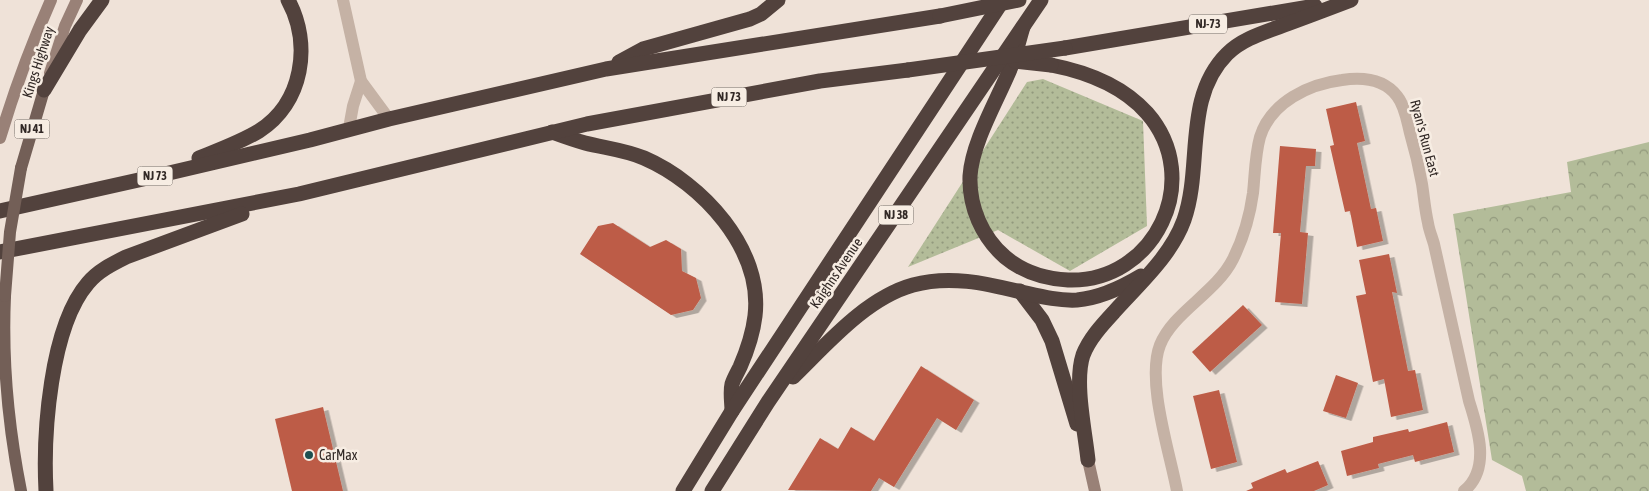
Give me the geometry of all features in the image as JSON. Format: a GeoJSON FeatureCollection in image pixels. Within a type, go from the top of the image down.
{"type":"FeatureCollection","features":[{"type":"Feature","properties":{"kind":"highway"},"geometry":{"type":"LineString","coordinates":[[44,90],[80,30],[102,0]]}},
{"type":"Feature","properties":{"kind":"highway"},"geometry":{"type":"LineString","coordinates":[[152,177],[260,131],[280,113],[294,91],[301,63],[300,32],[288,0]]}},
{"type":"Feature","properties":{"kind":"highway"},"geometry":{"type":"LineString","coordinates":[[606,69],[643,49],[750,20],[761,14],[778,0]]}},
{"type":"Feature","properties":{"kind":"highway"},"geometry":{"type":"LineString","coordinates":[[979,36],[990,0]]}},
{"type":"Feature","properties":{"kind":"highway","name":"Kaighns Avenue"},"geometry":{"type":"LineString","coordinates":[[683,491],[732,411],[1003,0]]}},
{"type":"Feature","properties":{"kind":"highway","name":"NJ 73"},"geometry":{"type":"LineString","coordinates":[[0,211],[310,140],[350,128],[606,69],[940,16],[1019,0]]}},
{"type":"Feature","properties":{"kind":"highway","name":"Kaighns Avenue"},"geometry":{"type":"LineString","coordinates":[[712,491],[768,402],[1041,0]]}},
{"type":"Feature","properties":{"kind":"highway"},"geometry":{"type":"LineString","coordinates":[[1088,460],[1078,377],[1084,354],[1097,332],[1171,246],[1184,220],[1191,191],[1201,100],[1211,75],[1227,54],[1250,38],[1351,0]]}},
{"type":"Feature","properties":{"kind":"highway","name":"NJ-73"},"geometry":{"type":"LineString","coordinates":[[1065,48],[1351,0]]}},
{"type":"Feature","properties":{"kind":"highway"},"geometry":{"type":"LineString","coordinates":[[991,59],[1051,64],[1070,68],[1101,79],[1128,95],[1152,119],[1164,139],[1171,166],[1172,194],[1163,221],[1148,245],[1126,264],[1101,276],[1087,279],[1060,280],[1034,274],[1009,260],[990,241],[977,218],[972,204],[970,189],[972,159],[1009,72],[1023,27]]}},
{"type":"Feature","properties":{"kind":"highway","name":"NJ 73"},"geometry":{"type":"LineString","coordinates":[[0,252],[193,216],[298,194],[551,132],[636,114],[820,81],[1065,48]]}},
{"type":"Feature","properties":{"kind":"highway"},"geometry":{"type":"LineString","coordinates":[[551,132],[586,143],[626,152],[656,164],[693,188],[714,209],[733,235],[752,275],[756,302],[755,317],[748,347],[732,386],[732,411]]}},
{"type":"Feature","properties":{"kind":"highway"},"geometry":{"type":"LineString","coordinates":[[46,491],[46,443],[50,391],[55,364],[73,306],[89,283],[99,273],[126,257],[200,228],[298,194]]}},
{"type":"Feature","properties":{"kind":"highway"},"geometry":{"type":"LineString","coordinates":[[768,402],[850,322],[896,292],[911,286],[927,282],[959,280],[1060,300],[1076,300],[1094,297],[1123,286],[1153,269]]}},
{"type":"Feature","properties":{"kind":"highway"},"geometry":{"type":"LineString","coordinates":[[1020,291],[1042,320],[1052,341],[1088,460]]}},
{"type":"Feature","properties":{"kind":"main road","name":"Kings Highway"},"geometry":{"type":"LineString","coordinates":[[0,138],[12,97],[32,42],[51,0]]}},
{"type":"Feature","properties":{"kind":"main road","name":"Kings Highway"},"geometry":{"type":"LineString","coordinates":[[21,491],[14,455],[4,362],[5,296],[10,232],[21,168],[65,26],[77,0]]}},
{"type":"Feature","properties":{"kind":"main road"},"geometry":{"type":"LineString","coordinates":[[1088,460],[1095,491]]}},
{"type":"Feature","properties":{"kind":"street"},"geometry":{"type":"LineString","coordinates":[[343,0],[361,81],[389,119]]}},
{"type":"Feature","properties":{"kind":"street","name":"Ryan's Run East"},"geometry":{"type":"LineString","coordinates":[[1177,491],[1160,416],[1156,386],[1156,366],[1160,346],[1170,328],[1219,280],[1232,261],[1248,217],[1261,135],[1269,119],[1281,105],[1295,95],[1327,82],[1359,78],[1375,81],[1387,86],[1398,97],[1409,126],[1422,182],[1428,222],[1478,434],[1480,462],[1475,478],[1464,491]]}},
{"type":"Feature","properties":{"kind":"street"},"geometry":{"type":"LineString","coordinates":[[350,128],[353,106],[361,81]]}},
{"type":"Feature","properties":{"kind":"green space"},"geometry":{"type":"Polygon","coordinates":[[[1043,79],[1143,121],[1147,226],[1070,271],[998,230],[908,267],[1027,82],[1043,79]]]}},
{"type":"Feature","properties":{"kind":"green space"},"geometry":{"type":"Polygon","coordinates":[[[1649,142],[1649,491],[1526,491],[1522,476],[1492,460],[1453,214],[1571,192],[1567,162],[1649,142]]]}},
{"type":"Feature","properties":{"kind":"building"},"geometry":{"type":"Polygon","coordinates":[[[1356,102],[1365,141],[1357,143],[1371,209],[1376,208],[1383,241],[1357,247],[1350,211],[1345,212],[1330,146],[1334,145],[1326,109],[1356,102]]]}},
{"type":"Feature","properties":{"kind":"building"},"geometry":{"type":"Polygon","coordinates":[[[1280,146],[1316,149],[1315,166],[1306,166],[1300,232],[1308,233],[1302,304],[1275,302],[1281,233],[1273,233],[1280,146]]]}},
{"type":"Feature","properties":{"kind":"building"},"geometry":{"type":"Polygon","coordinates":[[[613,223],[650,247],[666,240],[681,249],[682,271],[696,278],[701,298],[693,310],[671,315],[580,254],[598,226],[613,223]]]}},
{"type":"Feature","properties":{"kind":"building"},"geometry":{"type":"Polygon","coordinates":[[[1389,254],[1397,293],[1392,292],[1408,371],[1415,370],[1423,410],[1391,417],[1384,379],[1373,382],[1356,296],[1366,294],[1359,260],[1389,254]]]}},
{"type":"Feature","properties":{"kind":"building"},"geometry":{"type":"Polygon","coordinates":[[[1243,305],[1262,325],[1210,372],[1192,352],[1243,305]]]}},
{"type":"Feature","properties":{"kind":"building"},"geometry":{"type":"Polygon","coordinates":[[[921,366],[974,400],[956,430],[937,418],[894,487],[879,478],[871,491],[788,490],[820,438],[838,449],[851,427],[874,441],[921,366]]]}},
{"type":"Feature","properties":{"kind":"building"},"geometry":{"type":"Polygon","coordinates":[[[1336,375],[1358,383],[1346,418],[1323,411],[1336,375]]]}},
{"type":"Feature","properties":{"kind":"building"},"geometry":{"type":"Polygon","coordinates":[[[1219,390],[1237,462],[1211,469],[1193,396],[1219,390]]]}},
{"type":"Feature","properties":{"kind":"building","name":"CarMax"},"geometry":{"type":"Polygon","coordinates":[[[323,407],[343,491],[292,491],[275,419],[323,407]]]}},
{"type":"Feature","properties":{"kind":"building"},"geometry":{"type":"Polygon","coordinates":[[[1447,422],[1454,452],[1415,462],[1413,455],[1378,464],[1379,468],[1347,476],[1341,451],[1373,442],[1373,437],[1408,429],[1409,432],[1447,422]]]}},
{"type":"Feature","properties":{"kind":"building"},"geometry":{"type":"Polygon","coordinates":[[[1318,461],[1328,485],[1314,491],[1246,491],[1253,488],[1251,483],[1285,469],[1287,473],[1318,461]]]}},
{"type":"Feature","properties":{"kind":"place","name":"CarMax"},"geometry":{"type":"Point","coordinates":[309,455]}}]}
